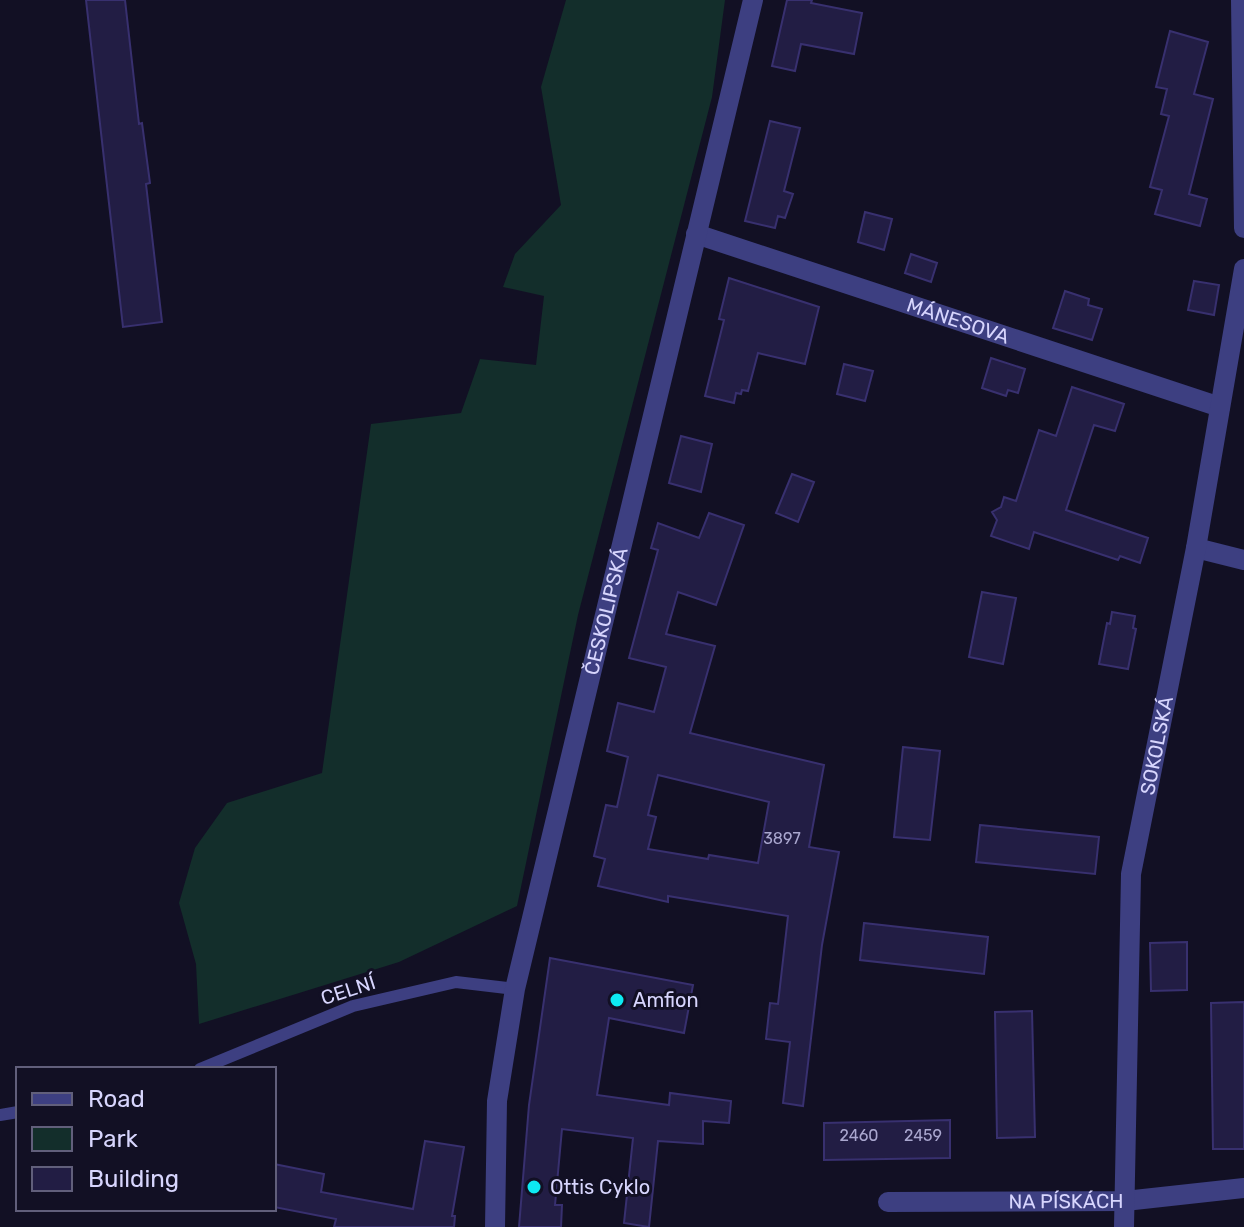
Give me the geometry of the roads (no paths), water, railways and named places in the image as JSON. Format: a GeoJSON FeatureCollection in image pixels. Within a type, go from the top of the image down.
{"type":"FeatureCollection","features":[{"type":"Feature","properties":{"kind":"street","name":"ČESKOLIPSKÁ"},"geometry":{"type":"LineString","coordinates":[[495,1227],[497,1101],[515,989],[753,0]]}},
{"type":"Feature","properties":{"kind":"street"},"geometry":{"type":"LineString","coordinates":[[1241,0],[1244,228]]}},
{"type":"Feature","properties":{"kind":"street","name":"MÁNESOVA"},"geometry":{"type":"LineString","coordinates":[[696,234],[1220,407]]}},
{"type":"Feature","properties":{"kind":"street","name":"SOKOLSKÁ"},"geometry":{"type":"LineString","coordinates":[[1124,1227],[1131,874],[1196,548],[1244,269]]}},
{"type":"Feature","properties":{"kind":"street"},"geometry":{"type":"LineString","coordinates":[[1196,548],[1244,560]]}},
{"type":"Feature","properties":{"kind":"street","name":"NA PÍSKÁCH"},"geometry":{"type":"LineString","coordinates":[[888,1202],[1125,1201],[1244,1188]]}},
{"type":"Feature","properties":{"kind":"lane","name":"CELNÍ"},"geometry":{"type":"LineString","coordinates":[[205,1067],[353,1006],[456,982],[515,989]]}},
{"type":"Feature","properties":{"kind":"place","name":"Amfion"},"geometry":{"type":"Point","coordinates":[617,1000]}},
{"type":"Feature","properties":{"kind":"place","name":"Ottis Cyklo"},"geometry":{"type":"Point","coordinates":[534,1187]}}]}
